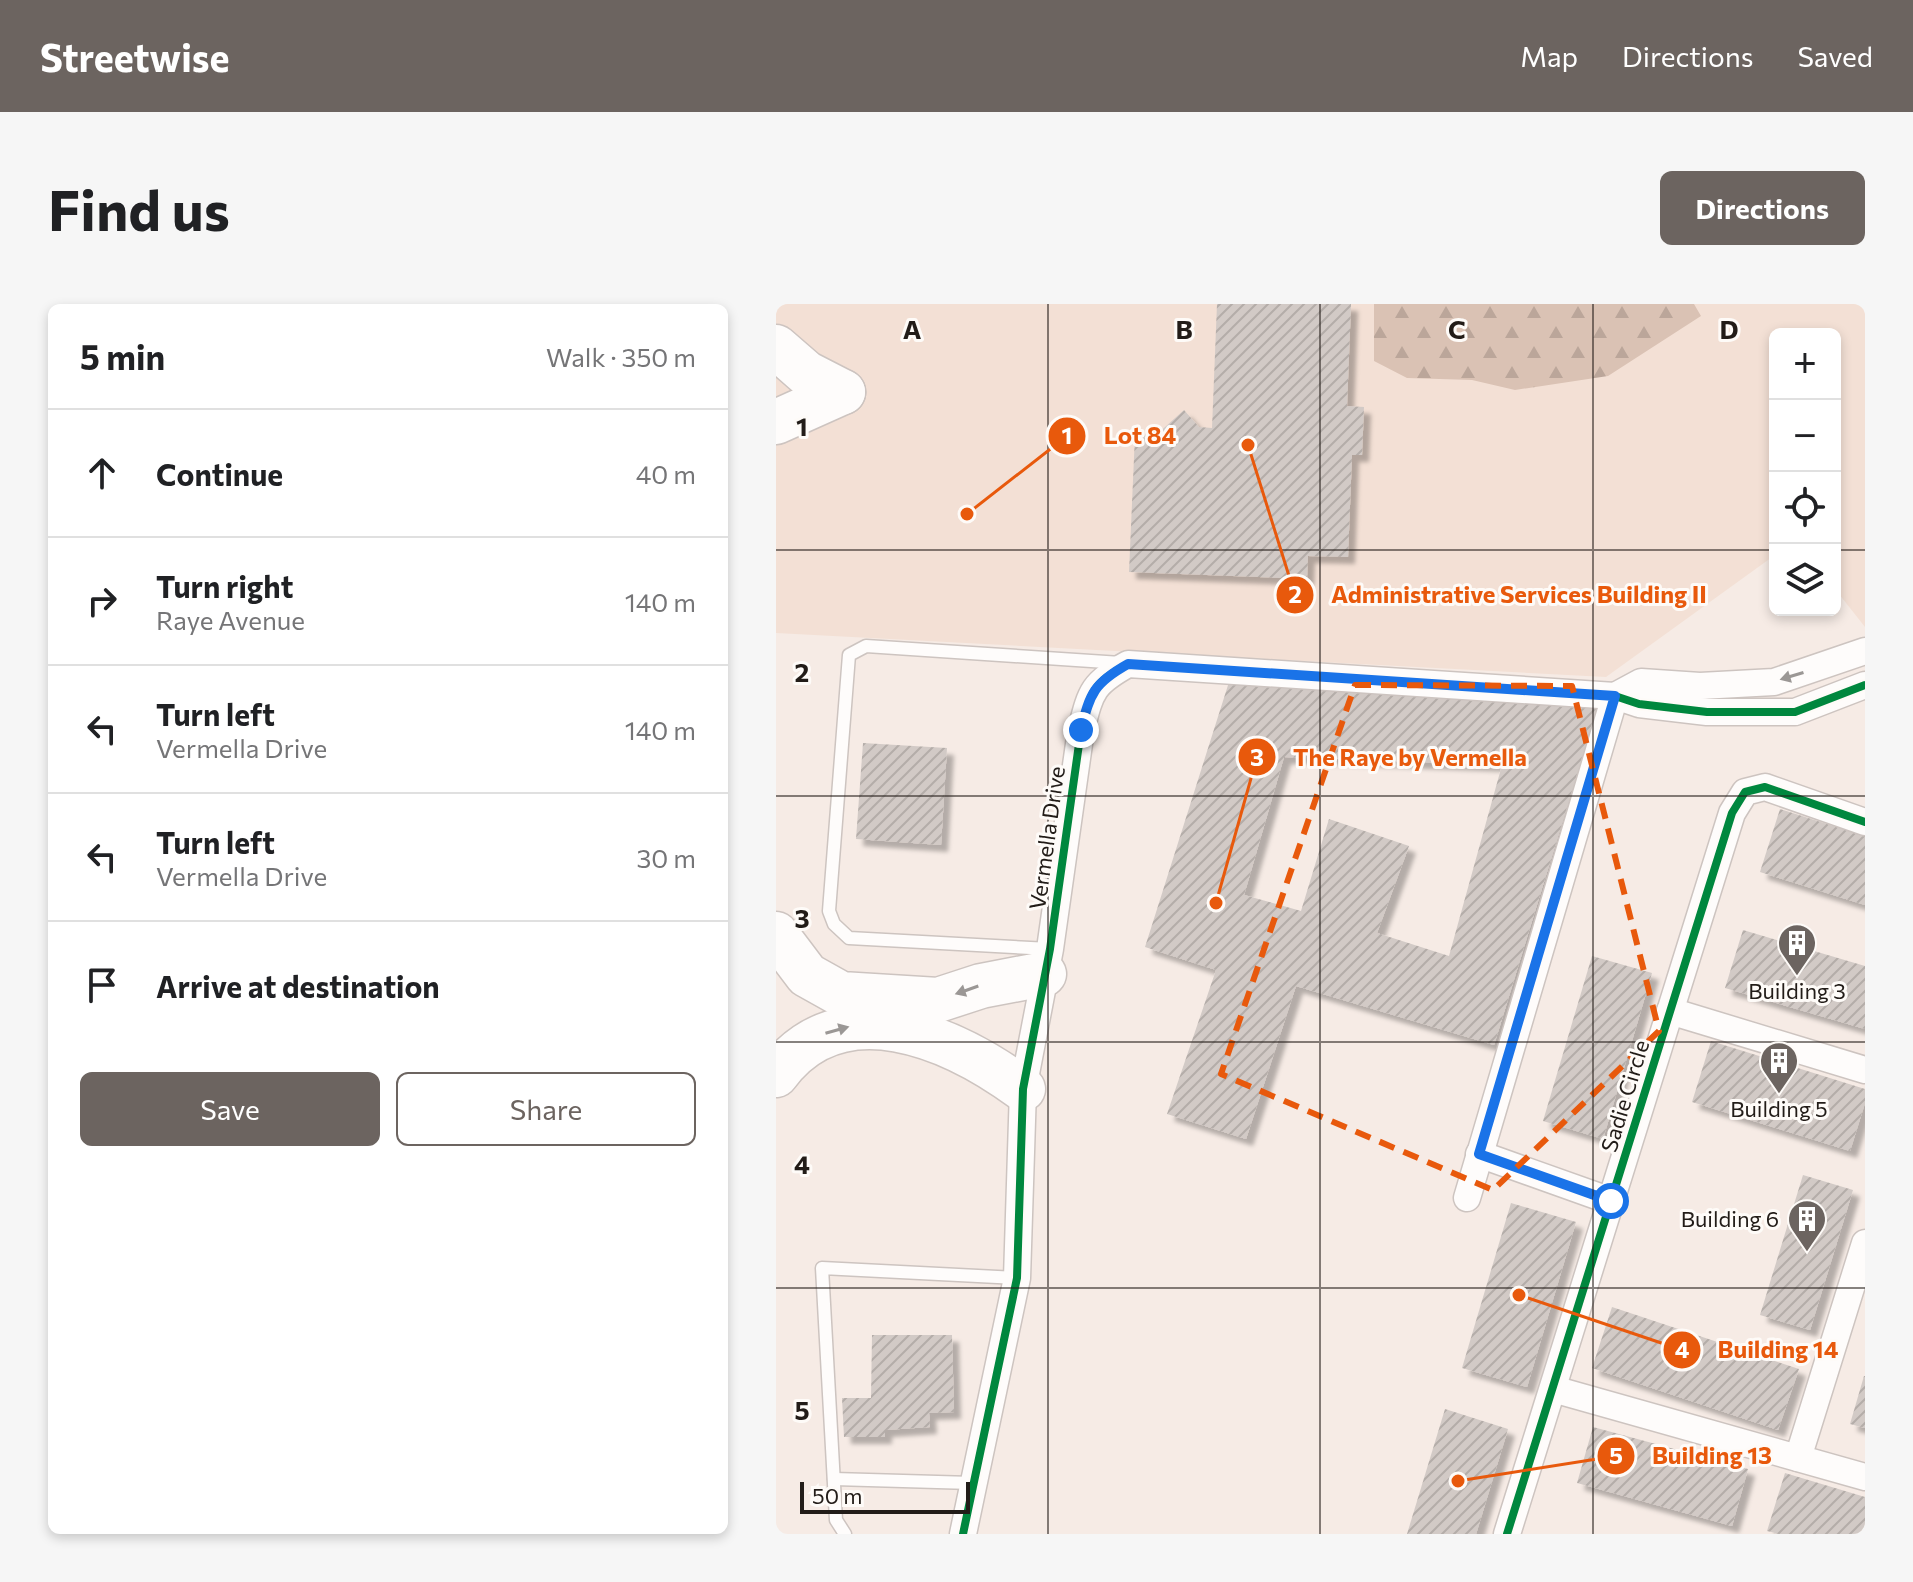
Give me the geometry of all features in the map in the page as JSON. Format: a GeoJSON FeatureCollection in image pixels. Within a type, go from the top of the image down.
{"type":"FeatureCollection","features":[{"type":"Feature","properties":{"kind":"highway"},"geometry":{"type":"LineString","coordinates":[[776,347],[806,373],[843,392],[776,422]]}},
{"type":"Feature","properties":{"kind":"highway"},"geometry":{"type":"LineString","coordinates":[[776,934],[807,975],[841,994],[938,1000],[1047,962]]}},
{"type":"Feature","properties":{"kind":"highway"},"geometry":{"type":"LineString","coordinates":[[776,1075],[807,1043],[831,1031],[858,1025],[944,1043],[972,1055],[1023,1089]]}},
{"type":"Feature","properties":{"kind":"street"},"geometry":{"type":"LineString","coordinates":[[1467,1198],[1615,696],[1641,682],[1700,686],[1774,682],[1865,651]]}},
{"type":"Feature","properties":{"kind":"street"},"geometry":{"type":"LineString","coordinates":[[1128,664],[1615,696],[1639,704],[1707,712],[1795,712],[1865,685]]}},
{"type":"Feature","properties":{"kind":"street","name":"Vermella Drive"},"geometry":{"type":"LineString","coordinates":[[963,1534],[1017,1278],[1023,1089],[1047,962],[1088,701],[1100,679],[1128,664]]}},
{"type":"Feature","properties":{"kind":"street","name":"Sadie Circle"},"geometry":{"type":"LineString","coordinates":[[1507,1534],[1732,813],[1745,792],[1765,787],[1865,822]]}},
{"type":"Feature","properties":{"kind":"street"},"geometry":{"type":"LineString","coordinates":[[1670,1011],[1865,1070]]}},
{"type":"Feature","properties":{"kind":"street"},"geometry":{"type":"LineString","coordinates":[[1479,1154],[1611,1201]]}},
{"type":"Feature","properties":{"kind":"street"},"geometry":{"type":"LineString","coordinates":[[1798,1458],[1865,1243]]}},
{"type":"Feature","properties":{"kind":"street"},"geometry":{"type":"LineString","coordinates":[[1553,1389],[1865,1477]]}},
{"type":"Feature","properties":{"kind":"lane"},"geometry":{"type":"LineString","coordinates":[[1047,962],[849,938],[834,924],[829,911],[849,655],[866,646],[1128,664]]}},
{"type":"Feature","properties":{"kind":"lane"},"geometry":{"type":"LineString","coordinates":[[845,1534],[836,1520],[822,1268],[1017,1278]]}},
{"type":"Feature","properties":{"kind":"lane"},"geometry":{"type":"LineString","coordinates":[[834,1479],[972,1483]]}},
{"type":"Feature","properties":{"kind":"highlighted area"},"geometry":{"type":"Polygon","coordinates":[[[1355,685],[1572,686],[1659,1031],[1493,1190],[1221,1074],[1355,685]]]}},
{"type":"Feature","properties":{"kind":"shaded area"},"geometry":{"type":"Polygon","coordinates":[[[776,304],[1865,304],[1865,627],[1841,597],[1841,328],[1769,328],[1769,559],[1606,677],[776,633],[776,304]]]}},
{"type":"Feature","properties":{"kind":"green space"},"geometry":{"type":"Polygon","coordinates":[[[1374,304],[1694,304],[1701,316],[1608,376],[1515,390],[1472,380],[1407,378],[1374,361],[1374,304]]]}},
{"type":"Feature","properties":{"kind":"building"},"geometry":{"type":"Polygon","coordinates":[[[1217,304],[1351,304],[1347,406],[1364,407],[1362,455],[1352,455],[1348,557],[1308,556],[1307,579],[1129,572],[1135,435],[1155,436],[1184,410],[1199,427],[1212,428],[1217,304]]]}},
{"type":"Feature","properties":{"kind":"building"},"geometry":{"type":"Polygon","coordinates":[[[1229,682],[1597,709],[1494,1045],[1296,986],[1246,1139],[1167,1114],[1216,970],[1145,947],[1229,682]],[[1284,757],[1244,895],[1301,911],[1329,819],[1409,846],[1377,933],[1449,956],[1502,765],[1284,757]]]}},
{"type":"Feature","properties":{"kind":"building"},"geometry":{"type":"Polygon","coordinates":[[[863,743],[947,748],[941,845],[856,839],[863,743]]]}},
{"type":"Feature","properties":{"kind":"building"},"geometry":{"type":"Polygon","coordinates":[[[1780,809],[1865,836],[1865,905],[1760,872],[1780,809]]]}},
{"type":"Feature","properties":{"kind":"building","name":"Building 3"},"geometry":{"type":"Polygon","coordinates":[[[1743,930],[1865,966],[1865,1029],[1725,988],[1743,930]]]}},
{"type":"Feature","properties":{"kind":"building"},"geometry":{"type":"Polygon","coordinates":[[[1592,956],[1652,973],[1603,1139],[1543,1121],[1592,956]]]}},
{"type":"Feature","properties":{"kind":"building","name":"Building 5"},"geometry":{"type":"Polygon","coordinates":[[[1711,1041],[1865,1089],[1865,1103],[1850,1151],[1692,1102],[1711,1041]]]}},
{"type":"Feature","properties":{"kind":"building","name":"Building 6"},"geometry":{"type":"Polygon","coordinates":[[[1803,1175],[1853,1190],[1810,1330],[1760,1315],[1803,1175]]]}},
{"type":"Feature","properties":{"kind":"building"},"geometry":{"type":"Polygon","coordinates":[[[1511,1203],[1576,1222],[1527,1387],[1462,1368],[1511,1203]]]}},
{"type":"Feature","properties":{"kind":"building"},"geometry":{"type":"Polygon","coordinates":[[[1612,1307],[1799,1369],[1778,1430],[1592,1368],[1612,1307]]]}},
{"type":"Feature","properties":{"kind":"building"},"geometry":{"type":"Polygon","coordinates":[[[872,1335],[952,1335],[954,1412],[929,1413],[930,1427],[885,1430],[885,1437],[844,1437],[842,1398],[871,1398],[872,1335]]]}},
{"type":"Feature","properties":{"kind":"building"},"geometry":{"type":"Polygon","coordinates":[[[1865,1376],[1865,1428],[1850,1424],[1865,1376]]]}},
{"type":"Feature","properties":{"kind":"building"},"geometry":{"type":"Polygon","coordinates":[[[1445,1409],[1508,1429],[1476,1534],[1407,1534],[1445,1409]]]}},
{"type":"Feature","properties":{"kind":"building"},"geometry":{"type":"Polygon","coordinates":[[[1593,1427],[1748,1469],[1732,1526],[1577,1483],[1593,1427]]]}},
{"type":"Feature","properties":{"kind":"building"},"geometry":{"type":"Polygon","coordinates":[[[1785,1473],[1865,1497],[1865,1534],[1779,1534],[1767,1531],[1785,1473]]]}},
{"type":"Feature","properties":{"kind":"cycle path"},"geometry":{"type":"LineString","coordinates":[[963,1534],[1017,1278],[1023,1089],[1050,949],[1081,730],[1091,697],[1100,683],[1128,664],[1615,696],[1639,704],[1707,712],[1795,712],[1865,685]]}},
{"type":"Feature","properties":{"kind":"cycle path"},"geometry":{"type":"LineString","coordinates":[[1507,1534],[1732,813],[1745,792],[1765,787],[1865,822]]}},
{"type":"Feature","properties":{"kind":"place","name":"Administrative Services Building II"},"geometry":{"type":"Point","coordinates":[1248,445]}},
{"type":"Feature","properties":{"kind":"place","name":"Lot 84"},"geometry":{"type":"Point","coordinates":[967,514]}},
{"type":"Feature","properties":{"kind":"place","name":"The Raye by Vermella"},"geometry":{"type":"Point","coordinates":[1216,903]}},
{"type":"Feature","properties":{"kind":"place","name":"Building 3"},"geometry":{"type":"Point","coordinates":[1797,977]}},
{"type":"Feature","properties":{"kind":"place","name":"Building 5"},"geometry":{"type":"Point","coordinates":[1779,1095]}},
{"type":"Feature","properties":{"kind":"place","name":"Building 6"},"geometry":{"type":"Point","coordinates":[1807,1253]}},
{"type":"Feature","properties":{"kind":"place","name":"Building 14"},"geometry":{"type":"Point","coordinates":[1519,1295]}},
{"type":"Feature","properties":{"kind":"place","name":"Building 13"},"geometry":{"type":"Point","coordinates":[1458,1481]}},
{"type":"Feature","properties":{"kind":"route"},"geometry":{"type":"LineString","coordinates":[[1081,730],[1088,701],[1100,679],[1128,664],[1615,696],[1479,1154],[1611,1201]]}}]}
